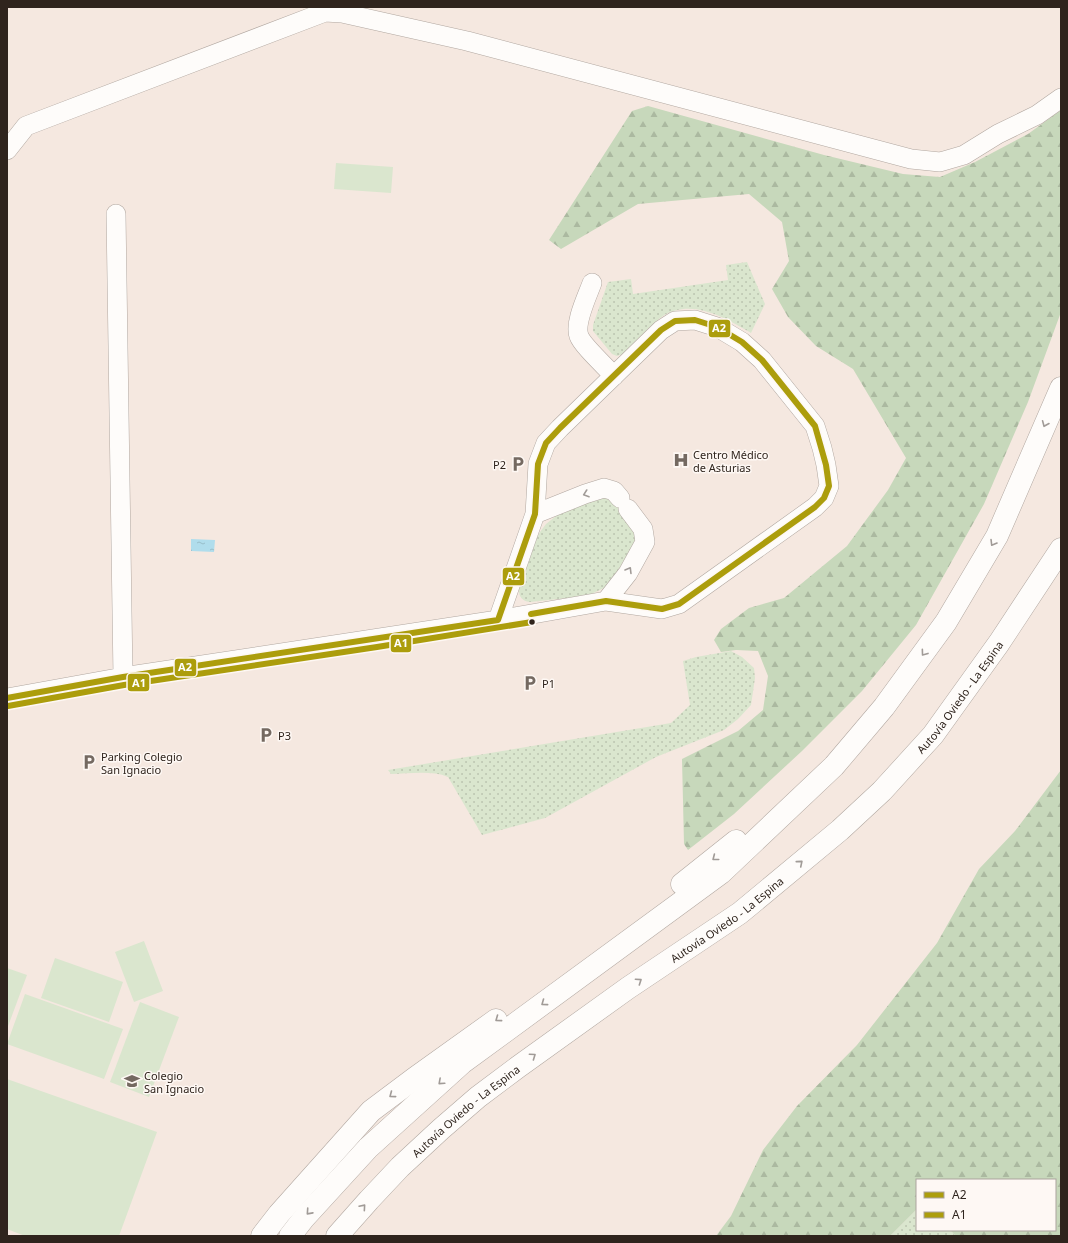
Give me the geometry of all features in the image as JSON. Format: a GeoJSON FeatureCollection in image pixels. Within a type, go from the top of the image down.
{"type":"FeatureCollection","features":[{"type":"Feature","properties":{"kind":"highway"},"geometry":{"type":"LineString","coordinates":[[290,1236],[304,1218],[368,1148],[462,1063],[721,873],[834,766],[884,707],[946,622],[997,536],[1061,388]]}},
{"type":"Feature","properties":{"kind":"highway","name":"Autovía Oviedo - La Espina"},"geometry":{"type":"LineString","coordinates":[[337,1236],[400,1167],[478,1097],[628,988],[740,913],[840,830],[882,791],[933,735],[999,643],[1061,549]]}},
{"type":"Feature","properties":{"kind":"highway"},"geometry":{"type":"LineString","coordinates":[[246,1236],[312,1164],[371,1111],[628,926],[834,766]]}},
{"type":"Feature","properties":{"kind":"highway"},"geometry":{"type":"LineString","coordinates":[[262,1236],[279,1214],[371,1111]]}},
{"type":"Feature","properties":{"kind":"street"},"geometry":{"type":"LineString","coordinates":[[7,150],[26,126],[325,12],[342,13],[467,42],[911,159],[940,162],[964,156],[998,134],[1037,115],[1061,98]]}},
{"type":"Feature","properties":{"kind":"street"},"geometry":{"type":"LineString","coordinates":[[116,214],[123,677]]}},
{"type":"Feature","properties":{"kind":"street"},"geometry":{"type":"LineString","coordinates":[[592,283],[578,323],[579,337],[614,376]]}},
{"type":"Feature","properties":{"kind":"street"},"geometry":{"type":"LineString","coordinates":[[7,698],[123,677],[498,620],[606,601],[662,609],[679,604],[815,507],[824,498],[828,486],[826,465],[815,426],[762,360],[742,342],[718,327],[695,320],[675,321],[661,330],[546,443],[538,464],[535,514],[498,620]]}},
{"type":"Feature","properties":{"kind":"street"},"geometry":{"type":"LineString","coordinates":[[535,514],[604,488],[614,491],[643,529],[645,542],[628,573],[606,601]]}},
{"type":"Feature","properties":{"kind":"green space"},"geometry":{"type":"Polygon","coordinates":[[[648,106],[824,155],[903,174],[940,177],[975,162],[1028,134],[1061,110],[1061,312],[1028,402],[984,504],[916,625],[862,691],[802,751],[734,814],[688,850],[684,844],[682,759],[738,731],[763,710],[768,676],[758,651],[736,650],[721,652],[714,640],[721,629],[749,608],[784,598],[847,546],[888,490],[906,458],[853,369],[816,346],[788,317],[772,289],[789,261],[782,222],[749,194],[638,204],[561,249],[549,240],[632,111],[648,106]]]}},
{"type":"Feature","properties":{"kind":"green space"},"geometry":{"type":"Polygon","coordinates":[[[336,163],[393,167],[391,193],[334,189],[336,163]]]}},
{"type":"Feature","properties":{"kind":"green space"},"geometry":{"type":"Polygon","coordinates":[[[747,262],[765,304],[751,333],[730,321],[708,312],[685,309],[674,311],[661,317],[623,354],[617,356],[612,354],[593,331],[593,325],[608,282],[631,279],[633,294],[728,280],[726,265],[747,262]]]}},
{"type":"Feature","properties":{"kind":"green space"},"geometry":{"type":"Polygon","coordinates":[[[605,497],[611,499],[636,531],[635,542],[614,577],[604,588],[587,596],[530,602],[523,600],[520,597],[519,590],[534,543],[546,524],[561,512],[605,497]]]}},
{"type":"Feature","properties":{"kind":"green space"},"geometry":{"type":"Polygon","coordinates":[[[731,651],[742,657],[754,668],[755,678],[751,705],[738,719],[724,730],[656,757],[545,818],[482,835],[448,777],[427,773],[391,774],[388,770],[671,723],[690,705],[683,661],[696,657],[731,651]]]}},
{"type":"Feature","properties":{"kind":"green space"},"geometry":{"type":"Polygon","coordinates":[[[1061,770],[1061,1236],[956,1236],[951,1231],[1056,1231],[1056,1179],[916,1179],[916,1210],[890,1236],[716,1236],[731,1216],[763,1150],[797,1106],[857,1045],[937,943],[979,869],[1015,831],[1061,770]]]}},
{"type":"Feature","properties":{"kind":"green space"},"geometry":{"type":"Polygon","coordinates":[[[144,941],[163,991],[134,1002],[115,952],[144,941]]]}},
{"type":"Feature","properties":{"kind":"green space"},"geometry":{"type":"Polygon","coordinates":[[[55,958],[123,982],[109,1022],[41,998],[55,958]]]}},
{"type":"Feature","properties":{"kind":"green space"},"geometry":{"type":"Polygon","coordinates":[[[7,968],[27,975],[7,1029],[7,968]]]}},
{"type":"Feature","properties":{"kind":"green space"},"geometry":{"type":"Polygon","coordinates":[[[25,994],[123,1029],[104,1079],[7,1044],[25,994]]]}},
{"type":"Feature","properties":{"kind":"green space"},"geometry":{"type":"Polygon","coordinates":[[[140,1002],[179,1017],[149,1097],[110,1082],[140,1002]]]}},
{"type":"Feature","properties":{"kind":"green space"},"geometry":{"type":"Polygon","coordinates":[[[7,1079],[157,1132],[119,1236],[25,1236],[7,1229],[7,1079]]]}},
{"type":"Feature","properties":{"kind":"green space"},"geometry":{"type":"Polygon","coordinates":[[[916,1210],[916,1231],[951,1231],[956,1236],[890,1236],[916,1210]]]}},
{"type":"Feature","properties":{"kind":"water"},"geometry":{"type":"Polygon","coordinates":[[[191,539],[215,540],[214,552],[191,551],[191,539]]]}},
{"type":"Feature","properties":{"kind":"transit line","name":"A2"},"geometry":{"type":"LineString","coordinates":[[7,698],[123,677],[498,620],[535,514],[538,464],[546,443],[661,330],[675,321],[695,320],[717,327],[742,342],[762,360],[815,426],[826,465],[829,486],[824,498],[815,507],[679,604],[662,609],[606,601],[531,614]]}},
{"type":"Feature","properties":{"kind":"transit line","name":"A1"},"geometry":{"type":"LineString","coordinates":[[8,706],[124,685],[532,622]]}},
{"type":"Feature","properties":{"kind":"place","name":"Centro Médico de Asturias"},"geometry":{"type":"Point","coordinates":[681,460]}},
{"type":"Feature","properties":{"kind":"place","name":"P2"},"geometry":{"type":"Point","coordinates":[518,464]}},
{"type":"Feature","properties":{"kind":"place","name":"P1"},"geometry":{"type":"Point","coordinates":[530,683]}},
{"type":"Feature","properties":{"kind":"place","name":"P3"},"geometry":{"type":"Point","coordinates":[266,735]}},
{"type":"Feature","properties":{"kind":"place","name":"Parking Colegio San Ignacio"},"geometry":{"type":"Point","coordinates":[89,762]}},
{"type":"Feature","properties":{"kind":"place","name":"Colegio San Ignacio"},"geometry":{"type":"Point","coordinates":[132,1081]}}]}
